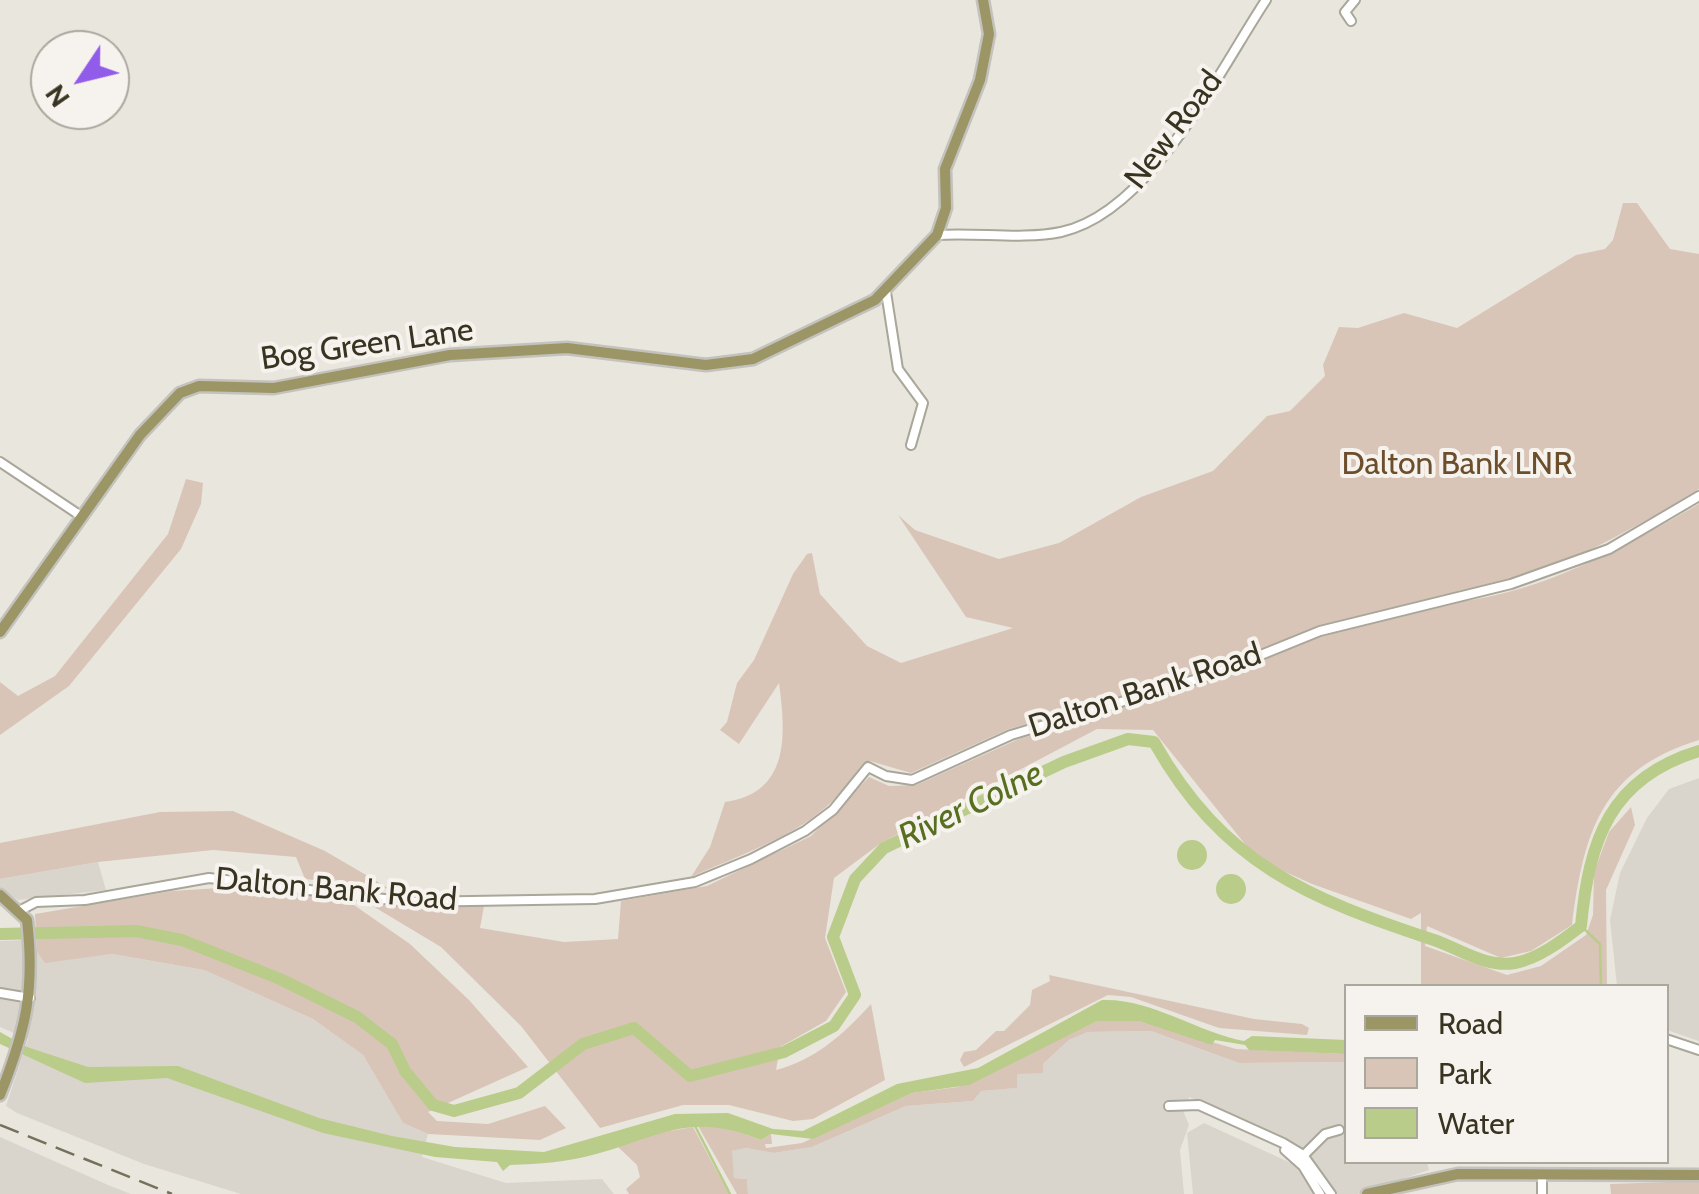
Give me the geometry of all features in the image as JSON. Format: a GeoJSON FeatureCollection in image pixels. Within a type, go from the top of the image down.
{"type":"FeatureCollection","features":[{"type":"Feature","properties":{"kind":"main road"},"geometry":{"type":"LineString","coordinates":[[938,234],[946,208],[946,169],[980,80],[990,34],[982,0]]}},
{"type":"Feature","properties":{"kind":"main road","name":"Bog Green Lane"},"geometry":{"type":"LineString","coordinates":[[0,632],[162,410],[199,386],[274,388],[450,355],[566,348],[706,365],[752,359],[886,292],[938,234]]}},
{"type":"Feature","properties":{"kind":"main road"},"geometry":{"type":"LineString","coordinates":[[0,896],[20,911],[31,954],[31,998],[24,1032],[0,1095]]}},
{"type":"Feature","properties":{"kind":"main road"},"geometry":{"type":"LineString","coordinates":[[1367,1194],[1458,1174],[1699,1175]]}},
{"type":"Feature","properties":{"kind":"street","name":"New Road"},"geometry":{"type":"LineString","coordinates":[[938,234],[1063,232],[1105,213],[1158,162],[1266,0]]}},
{"type":"Feature","properties":{"kind":"street"},"geometry":{"type":"LineString","coordinates":[[1351,21],[1343,12],[1355,0]]}},
{"type":"Feature","properties":{"kind":"street"},"geometry":{"type":"LineString","coordinates":[[886,292],[898,369],[923,404],[911,445]]}},
{"type":"Feature","properties":{"kind":"street"},"geometry":{"type":"LineString","coordinates":[[0,462],[81,516]]}},
{"type":"Feature","properties":{"kind":"street","name":"Dalton Bank Road"},"geometry":{"type":"LineString","coordinates":[[20,911],[36,902],[84,900],[194,878],[238,878],[409,902],[594,899],[695,882],[806,830],[833,810],[868,767],[886,776],[912,780],[1011,735],[1214,674],[1320,631],[1511,584],[1609,549],[1699,496]]}},
{"type":"Feature","properties":{"kind":"street"},"geometry":{"type":"LineString","coordinates":[[0,994],[31,998]]}},
{"type":"Feature","properties":{"kind":"street"},"geometry":{"type":"LineString","coordinates":[[1669,1040],[1699,1050]]}},
{"type":"Feature","properties":{"kind":"street"},"geometry":{"type":"LineString","coordinates":[[1169,1106],[1199,1105],[1304,1155],[1331,1194]]}},
{"type":"Feature","properties":{"kind":"street"},"geometry":{"type":"LineString","coordinates":[[1304,1155],[1326,1134],[1339,1130]]}},
{"type":"Feature","properties":{"kind":"street"},"geometry":{"type":"LineString","coordinates":[[1269,1138],[1310,1174]]}},
{"type":"Feature","properties":{"kind":"street"},"geometry":{"type":"LineString","coordinates":[[1304,1155],[1320,1194]]}},
{"type":"Feature","properties":{"kind":"street"},"geometry":{"type":"LineString","coordinates":[[1542,1176],[1542,1194]]}},
{"type":"Feature","properties":{"kind":"shaded area"},"geometry":{"type":"Polygon","coordinates":[[[1699,778],[1699,1041],[1669,1031],[1669,984],[1617,984],[1610,920],[1620,873],[1647,818],[1669,789],[1699,778]]]}},
{"type":"Feature","properties":{"kind":"shaded area"},"geometry":{"type":"Polygon","coordinates":[[[98,862],[106,890],[18,900],[0,888],[0,879],[98,862]]]}},
{"type":"Feature","properties":{"kind":"shaded area"},"geometry":{"type":"Polygon","coordinates":[[[28,940],[45,962],[112,954],[204,970],[313,1019],[363,1055],[403,1123],[428,1134],[422,1157],[506,1183],[602,1179],[614,1194],[241,1194],[144,1164],[17,1113],[6,1106],[28,1039],[0,1027],[0,941],[28,940]]]}},
{"type":"Feature","properties":{"kind":"shaded area"},"geometry":{"type":"Polygon","coordinates":[[[1151,1031],[1239,1063],[1344,1062],[1344,1164],[1428,1164],[1429,1170],[1357,1194],[1193,1194],[1187,1133],[1204,1123],[1293,1164],[1303,1153],[1251,1124],[1189,1097],[1184,1113],[1189,1125],[1180,1150],[1184,1194],[748,1194],[747,1179],[734,1178],[731,1151],[746,1148],[775,1153],[812,1147],[906,1106],[973,1101],[980,1091],[1016,1088],[1017,1074],[1043,1064],[1069,1040],[1088,1032],[1151,1031]]]}},
{"type":"Feature","properties":{"kind":"shaded area"},"geometry":{"type":"Polygon","coordinates":[[[0,1137],[108,1185],[131,1194],[0,1194],[0,1137]]]}},
{"type":"Feature","properties":{"kind":"green space","name":"Dalton Bank LNR"},"geometry":{"type":"Polygon","coordinates":[[[1623,203],[1637,203],[1670,249],[1699,254],[1699,489],[1583,553],[1525,575],[1458,591],[1455,602],[1519,589],[1582,566],[1699,504],[1699,740],[1640,768],[1603,809],[1583,861],[1572,925],[1531,951],[1501,958],[1427,926],[1425,946],[1507,975],[1541,966],[1586,935],[1593,915],[1594,872],[1609,832],[1631,807],[1635,825],[1606,890],[1607,984],[1421,984],[1421,913],[1411,919],[1312,884],[1257,859],[1153,730],[1097,729],[881,843],[834,878],[825,938],[846,992],[826,1021],[780,1047],[776,1070],[804,1060],[828,1044],[871,1004],[885,1080],[813,1119],[793,1121],[729,1105],[683,1105],[600,1128],[521,1026],[441,947],[366,902],[484,906],[480,928],[564,942],[618,939],[621,901],[707,886],[811,836],[869,777],[889,786],[916,785],[1019,739],[1092,718],[1087,707],[1009,729],[911,773],[870,761],[832,802],[795,829],[691,877],[710,847],[725,802],[762,787],[779,759],[783,722],[779,683],[739,744],[720,730],[727,722],[737,683],[754,660],[793,574],[807,554],[812,553],[820,594],[867,646],[901,663],[1013,628],[966,617],[898,515],[915,530],[999,559],[1059,543],[1141,497],[1213,471],[1267,416],[1290,411],[1325,376],[1323,365],[1339,327],[1358,328],[1404,313],[1457,328],[1576,255],[1605,249],[1613,240],[1623,203]]]}},
{"type":"Feature","properties":{"kind":"green space"},"geometry":{"type":"Polygon","coordinates":[[[186,479],[203,483],[201,504],[181,549],[69,686],[0,735],[0,682],[18,696],[55,676],[168,534],[186,479]]]}},
{"type":"Feature","properties":{"kind":"green space"},"geometry":{"type":"Polygon","coordinates":[[[233,811],[325,851],[390,889],[305,879],[296,857],[213,850],[98,862],[0,879],[0,843],[160,812],[233,811]]]}},
{"type":"Feature","properties":{"kind":"green space"},"geometry":{"type":"Polygon","coordinates":[[[268,885],[341,896],[410,944],[469,1000],[528,1067],[428,1112],[437,1121],[488,1124],[545,1106],[566,1128],[540,1140],[428,1134],[403,1123],[363,1055],[313,1019],[204,970],[112,954],[45,963],[37,952],[35,914],[172,891],[268,885]]]}},
{"type":"Feature","properties":{"kind":"green space"},"geometry":{"type":"Polygon","coordinates":[[[1049,975],[1309,1028],[1307,1035],[1219,1028],[1131,997],[1108,995],[964,1067],[960,1060],[964,1052],[976,1050],[996,1031],[1004,1031],[1030,1005],[1032,990],[1050,981],[1049,975]]]}},
{"type":"Feature","properties":{"kind":"green space"},"geometry":{"type":"Polygon","coordinates":[[[1097,1021],[1139,1021],[1236,1049],[1344,1054],[1344,1062],[1239,1063],[1151,1031],[1088,1032],[1069,1040],[1043,1064],[1043,1073],[1017,1074],[1017,1088],[981,1091],[973,1101],[906,1106],[812,1147],[774,1153],[746,1148],[732,1151],[734,1178],[747,1179],[748,1194],[737,1194],[698,1126],[723,1126],[761,1140],[771,1134],[772,1144],[765,1144],[766,1148],[802,1143],[912,1093],[958,1087],[1097,1021]]]}},
{"type":"Feature","properties":{"kind":"green space"},"geometry":{"type":"Polygon","coordinates":[[[693,1127],[729,1194],[629,1194],[626,1189],[640,1177],[637,1165],[617,1146],[646,1135],[693,1127]]]}},
{"type":"Feature","properties":{"kind":"green space"},"geometry":{"type":"Polygon","coordinates":[[[1699,1181],[1699,1194],[1611,1194],[1610,1184],[1699,1181]]]}},
{"type":"Feature","properties":{"kind":"water"},"geometry":{"type":"Polygon","coordinates":[[[1192,840],[1203,844],[1207,855],[1203,866],[1192,870],[1181,866],[1177,855],[1181,844],[1192,840]]]}},
{"type":"Feature","properties":{"kind":"water"},"geometry":{"type":"Polygon","coordinates":[[[1231,874],[1242,878],[1246,889],[1242,900],[1231,904],[1220,900],[1216,889],[1220,878],[1231,874]]]}},
{"type":"Feature","properties":{"kind":"water"},"geometry":{"type":"Polygon","coordinates":[[[1102,1000],[1138,1004],[1244,1041],[1252,1036],[1344,1040],[1344,1054],[1249,1050],[1245,1045],[1215,1040],[1212,1045],[1139,1021],[1097,1021],[969,1085],[912,1093],[813,1139],[771,1134],[761,1140],[715,1127],[695,1127],[585,1157],[510,1165],[503,1171],[497,1162],[435,1157],[323,1133],[167,1078],[85,1083],[0,1044],[0,1032],[27,1047],[88,1067],[178,1066],[319,1118],[392,1136],[455,1147],[544,1152],[675,1114],[728,1113],[773,1129],[803,1131],[897,1084],[978,1068],[1102,1000]]]}},
{"type":"Feature","properties":{"kind":"waterway","name":"River Colne"},"geometry":{"type":"LineString","coordinates":[[0,934],[136,931],[182,940],[280,979],[357,1017],[392,1044],[405,1071],[433,1105],[454,1111],[519,1093],[583,1044],[634,1028],[690,1076],[784,1052],[834,1026],[855,995],[833,937],[855,879],[884,848],[1064,762],[1128,739],[1154,742],[1209,819],[1272,871],[1346,908],[1483,960],[1504,964],[1541,953],[1581,926],[1590,866],[1610,816],[1644,778],[1699,751]]}},
{"type":"Feature","properties":{"kind":"waterway"},"geometry":{"type":"LineString","coordinates":[[1581,926],[1600,944],[1601,984]]}},
{"type":"Feature","properties":{"kind":"waterway"},"geometry":{"type":"LineString","coordinates":[[694,1124],[730,1194]]}},
{"type":"Feature","properties":{"kind":"railway"},"geometry":{"type":"LineString","coordinates":[[0,1125],[172,1194]]}}]}
